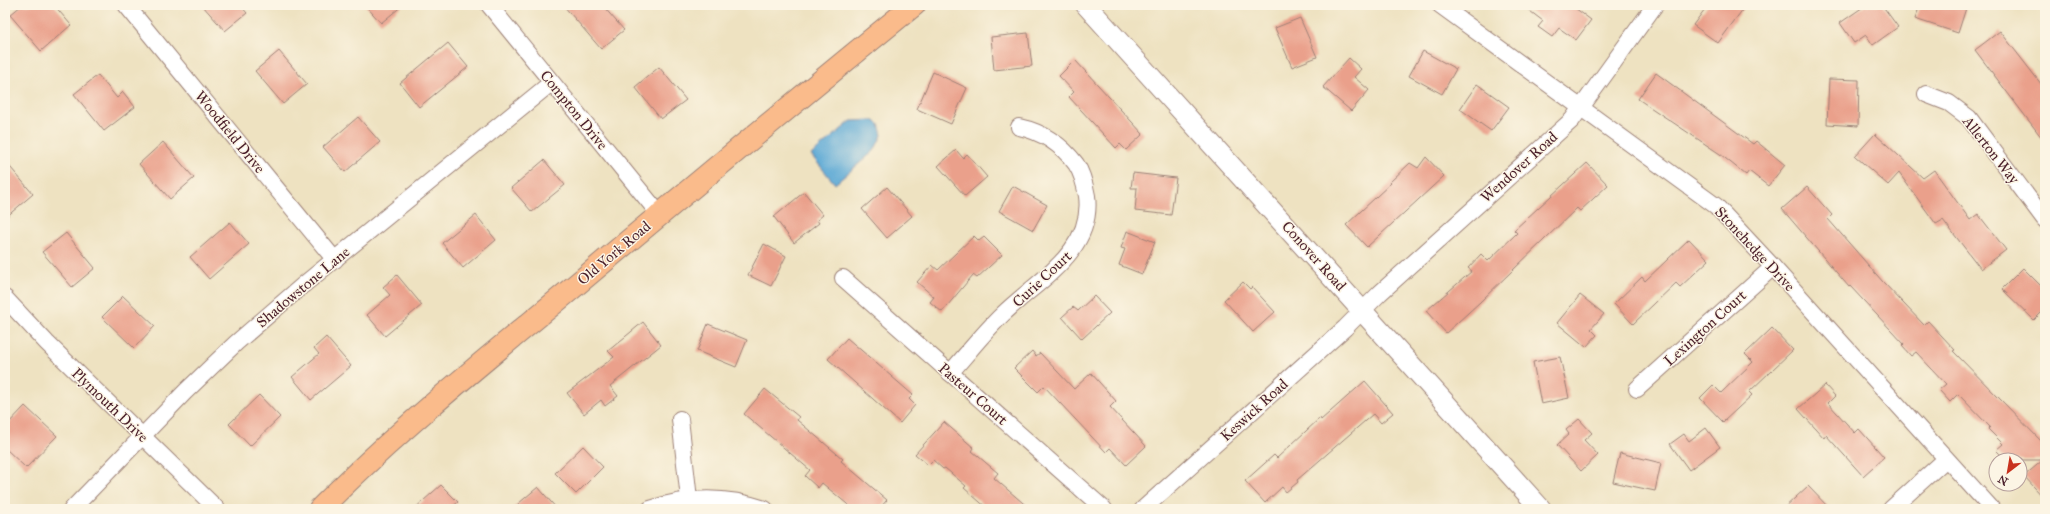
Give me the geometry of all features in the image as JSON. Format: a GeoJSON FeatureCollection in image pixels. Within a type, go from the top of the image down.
{"type":"FeatureCollection","features":[{"type":"Feature","properties":{"kind":"main road","name":"Old York Road"},"geometry":{"type":"LineString","coordinates":[[320,509],[351,478],[407,428],[660,215],[914,5]]}},
{"type":"Feature","properties":{"kind":"street","name":"Woodfield Drive"},"geometry":{"type":"LineString","coordinates":[[126,5],[334,260]]}},
{"type":"Feature","properties":{"kind":"street","name":"Compton Drive"},"geometry":{"type":"LineString","coordinates":[[489,5],[660,215]]}},
{"type":"Feature","properties":{"kind":"street","name":"Conover Road"},"geometry":{"type":"LineString","coordinates":[[1086,5],[1363,310],[1541,509]]}},
{"type":"Feature","properties":{"kind":"street","name":"Stonehedge Drive"},"geometry":{"type":"LineString","coordinates":[[1440,5],[1716,206],[1992,509]]}},
{"type":"Feature","properties":{"kind":"street","name":"Wendover Road"},"geometry":{"type":"LineString","coordinates":[[1363,310],[1572,120],[1655,5]]}},
{"type":"Feature","properties":{"kind":"street","name":"Shadowstone Lane"},"geometry":{"type":"LineString","coordinates":[[72,509],[207,370],[334,260],[551,82]]}},
{"type":"Feature","properties":{"kind":"street","name":"Allerton Way"},"geometry":{"type":"LineString","coordinates":[[1926,94],[1949,103],[1969,118],[2045,220]]}},
{"type":"Feature","properties":{"kind":"street","name":"Curie Court"},"geometry":{"type":"LineString","coordinates":[[950,373],[1004,314],[1070,253],[1079,241],[1088,212],[1084,181],[1077,167],[1065,151],[1051,140],[1038,133],[1019,127]]}},
{"type":"Feature","properties":{"kind":"street","name":"Lexington Court"},"geometry":{"type":"LineString","coordinates":[[1637,389],[1773,267]]}},
{"type":"Feature","properties":{"kind":"street","name":"Pasteur Court"},"geometry":{"type":"LineString","coordinates":[[843,278],[1104,509]]}},
{"type":"Feature","properties":{"kind":"street","name":"Plymouth Drive"},"geometry":{"type":"LineString","coordinates":[[5,298],[47,343],[217,509]]}},
{"type":"Feature","properties":{"kind":"street","name":"Keswick Road"},"geometry":{"type":"LineString","coordinates":[[1143,509],[1363,310]]}},
{"type":"Feature","properties":{"kind":"street"},"geometry":{"type":"LineString","coordinates":[[680,419],[689,499]]}},
{"type":"Feature","properties":{"kind":"street"},"geometry":{"type":"LineString","coordinates":[[1891,509],[1946,459]]}},
{"type":"Feature","properties":{"kind":"street"},"geometry":{"type":"LineString","coordinates":[[650,509],[689,499],[713,499],[735,502],[765,509]]}},
{"type":"Feature","properties":{"kind":"water"},"geometry":{"type":"Polygon","coordinates":[[[873,120],[879,124],[882,135],[874,151],[835,184],[811,155],[851,121],[873,120]]]}},
{"type":"Feature","properties":{"kind":"building"},"geometry":{"type":"Polygon","coordinates":[[[22,5],[54,5],[71,25],[41,51],[10,15],[22,5]]]}},
{"type":"Feature","properties":{"kind":"building"},"geometry":{"type":"Polygon","coordinates":[[[202,5],[240,5],[247,13],[225,31],[202,5]]]}},
{"type":"Feature","properties":{"kind":"building"},"geometry":{"type":"Polygon","coordinates":[[[365,5],[403,5],[381,23],[365,5]]]}},
{"type":"Feature","properties":{"kind":"building"},"geometry":{"type":"Polygon","coordinates":[[[563,5],[602,5],[624,30],[601,49],[563,5]]]}},
{"type":"Feature","properties":{"kind":"building"},"geometry":{"type":"Polygon","coordinates":[[[1522,5],[1571,5],[1591,20],[1576,40],[1559,28],[1552,37],[1538,27],[1543,21],[1522,5]]]}},
{"type":"Feature","properties":{"kind":"building"},"geometry":{"type":"Polygon","coordinates":[[[1708,5],[1746,5],[1718,43],[1693,25],[1708,5]]]}},
{"type":"Feature","properties":{"kind":"building"},"geometry":{"type":"Polygon","coordinates":[[[1866,5],[1882,5],[1898,27],[1873,45],[1866,35],[1854,43],[1840,23],[1866,5]]]}},
{"type":"Feature","properties":{"kind":"building"},"geometry":{"type":"Polygon","coordinates":[[[1920,5],[1967,5],[1958,33],[1915,19],[1920,5]]]}},
{"type":"Feature","properties":{"kind":"building"},"geometry":{"type":"Polygon","coordinates":[[[1300,18],[1317,57],[1292,67],[1275,28],[1300,18]]]}},
{"type":"Feature","properties":{"kind":"building"},"geometry":{"type":"Polygon","coordinates":[[[2000,31],[2045,89],[2045,142],[1975,50],[2000,31]]]}},
{"type":"Feature","properties":{"kind":"building"},"geometry":{"type":"Polygon","coordinates":[[[1028,33],[1032,66],[994,70],[991,37],[1028,33]]]}},
{"type":"Feature","properties":{"kind":"building"},"geometry":{"type":"Polygon","coordinates":[[[448,43],[468,67],[419,107],[400,83],[448,43]]]}},
{"type":"Feature","properties":{"kind":"building"},"geometry":{"type":"Polygon","coordinates":[[[279,51],[307,84],[283,104],[255,71],[279,51]]]}},
{"type":"Feature","properties":{"kind":"building"},"geometry":{"type":"Polygon","coordinates":[[[1423,51],[1456,69],[1442,94],[1409,76],[1423,51]]]}},
{"type":"Feature","properties":{"kind":"building"},"geometry":{"type":"Polygon","coordinates":[[[1349,58],[1361,69],[1354,77],[1369,90],[1351,111],[1323,87],[1349,58]]]}},
{"type":"Feature","properties":{"kind":"building"},"geometry":{"type":"Polygon","coordinates":[[[1075,60],[1143,134],[1126,150],[1120,144],[1116,148],[1069,97],[1074,92],[1059,76],[1075,60]]]}},
{"type":"Feature","properties":{"kind":"building"},"geometry":{"type":"Polygon","coordinates":[[[659,67],[686,100],[661,119],[635,87],[659,67]]]}},
{"type":"Feature","properties":{"kind":"building"},"geometry":{"type":"Polygon","coordinates":[[[933,72],[967,88],[951,124],[917,109],[933,72]]]}},
{"type":"Feature","properties":{"kind":"building"},"geometry":{"type":"Polygon","coordinates":[[[1656,73],[1753,144],[1756,141],[1785,165],[1768,186],[1749,171],[1746,175],[1720,154],[1638,99],[1656,73]]]}},
{"type":"Feature","properties":{"kind":"building"},"geometry":{"type":"Polygon","coordinates":[[[98,75],[117,98],[123,92],[135,107],[104,131],[74,94],[98,75]]]}},
{"type":"Feature","properties":{"kind":"building"},"geometry":{"type":"Polygon","coordinates":[[[1829,79],[1859,80],[1858,126],[1827,124],[1829,79]]]}},
{"type":"Feature","properties":{"kind":"building"},"geometry":{"type":"Polygon","coordinates":[[[1477,84],[1509,107],[1491,131],[1460,109],[1477,84]]]}},
{"type":"Feature","properties":{"kind":"building"},"geometry":{"type":"Polygon","coordinates":[[[358,117],[380,142],[345,172],[323,147],[358,117]]]}},
{"type":"Feature","properties":{"kind":"building"},"geometry":{"type":"Polygon","coordinates":[[[1875,134],[1923,178],[1934,170],[1970,220],[1978,214],[2006,250],[1981,269],[1943,220],[1936,224],[1899,173],[1888,185],[1855,156],[1875,134]]]}},
{"type":"Feature","properties":{"kind":"building"},"geometry":{"type":"Polygon","coordinates":[[[163,142],[194,178],[170,199],[139,164],[163,142]]]}},
{"type":"Feature","properties":{"kind":"building"},"geometry":{"type":"Polygon","coordinates":[[[956,150],[963,158],[967,154],[987,177],[965,196],[938,166],[956,150]]]}},
{"type":"Feature","properties":{"kind":"building"},"geometry":{"type":"Polygon","coordinates":[[[1426,157],[1444,176],[1367,247],[1346,225],[1410,163],[1418,168],[1426,157]]]}},
{"type":"Feature","properties":{"kind":"building"},"geometry":{"type":"Polygon","coordinates":[[[544,160],[565,185],[532,212],[511,188],[544,160]]]}},
{"type":"Feature","properties":{"kind":"building"},"geometry":{"type":"Polygon","coordinates":[[[5,161],[33,194],[5,218],[5,161]]]}},
{"type":"Feature","properties":{"kind":"building"},"geometry":{"type":"Polygon","coordinates":[[[1587,163],[1608,185],[1580,211],[1577,208],[1446,333],[1426,311],[1472,271],[1468,268],[1481,254],[1488,261],[1517,233],[1514,230],[1587,163]]]}},
{"type":"Feature","properties":{"kind":"building"},"geometry":{"type":"Polygon","coordinates":[[[1133,173],[1176,178],[1171,215],[1135,211],[1137,188],[1131,188],[1133,173]]]}},
{"type":"Feature","properties":{"kind":"building"},"geometry":{"type":"Polygon","coordinates":[[[1013,186],[1047,205],[1033,230],[999,211],[1013,186]]]}},
{"type":"Feature","properties":{"kind":"building"},"geometry":{"type":"Polygon","coordinates":[[[887,187],[912,216],[887,238],[862,209],[887,187]]]}},
{"type":"Feature","properties":{"kind":"building"},"geometry":{"type":"Polygon","coordinates":[[[1807,187],[1832,215],[1828,219],[1883,282],[1924,325],[1928,321],[1955,350],[1953,351],[2045,445],[2045,499],[2028,480],[2028,473],[2043,460],[2028,460],[2028,452],[1998,452],[1996,450],[2003,444],[1988,429],[1990,427],[1958,394],[1950,402],[1939,390],[1946,384],[1916,352],[1911,356],[1902,346],[1904,344],[1850,286],[1849,287],[1782,209],[1807,187]]]}},
{"type":"Feature","properties":{"kind":"building"},"geometry":{"type":"Polygon","coordinates":[[[804,192],[823,215],[817,220],[819,223],[794,243],[774,217],[804,192]]]}},
{"type":"Feature","properties":{"kind":"building"},"geometry":{"type":"Polygon","coordinates":[[[476,215],[496,240],[463,268],[442,243],[476,215]]]}},
{"type":"Feature","properties":{"kind":"building"},"geometry":{"type":"Polygon","coordinates":[[[230,222],[249,244],[209,279],[190,257],[230,222]]]}},
{"type":"Feature","properties":{"kind":"building"},"geometry":{"type":"Polygon","coordinates":[[[1127,231],[1155,242],[1142,274],[1119,265],[1125,249],[1121,248],[1127,231]]]}},
{"type":"Feature","properties":{"kind":"building"},"geometry":{"type":"Polygon","coordinates":[[[66,233],[95,268],[72,287],[42,252],[66,233]]]}},
{"type":"Feature","properties":{"kind":"building"},"geometry":{"type":"Polygon","coordinates":[[[974,236],[979,241],[984,237],[1002,255],[977,278],[973,275],[942,312],[930,302],[934,297],[917,282],[932,265],[938,270],[974,236]]]}},
{"type":"Feature","properties":{"kind":"building"},"geometry":{"type":"Polygon","coordinates":[[[1689,239],[1709,260],[1680,287],[1676,283],[1633,324],[1614,304],[1642,277],[1645,281],[1689,239]]]}},
{"type":"Feature","properties":{"kind":"building"},"geometry":{"type":"Polygon","coordinates":[[[764,244],[786,256],[771,286],[748,275],[764,244]]]}},
{"type":"Feature","properties":{"kind":"building"},"geometry":{"type":"Polygon","coordinates":[[[2023,268],[2045,290],[2045,309],[2034,320],[2002,289],[2023,268]]]}},
{"type":"Feature","properties":{"kind":"building"},"geometry":{"type":"Polygon","coordinates":[[[397,275],[422,305],[385,336],[367,315],[390,295],[383,287],[397,275]]]}},
{"type":"Feature","properties":{"kind":"building"},"geometry":{"type":"Polygon","coordinates":[[[1243,282],[1250,289],[1252,287],[1275,312],[1253,332],[1224,300],[1243,282]]]}},
{"type":"Feature","properties":{"kind":"building"},"geometry":{"type":"Polygon","coordinates":[[[1580,295],[1604,314],[1591,329],[1597,335],[1586,347],[1557,323],[1580,295]]]}},
{"type":"Feature","properties":{"kind":"building"},"geometry":{"type":"Polygon","coordinates":[[[123,296],[155,326],[134,348],[102,317],[123,296]]]}},
{"type":"Feature","properties":{"kind":"building"},"geometry":{"type":"Polygon","coordinates":[[[1094,296],[1110,313],[1082,339],[1062,317],[1073,307],[1078,311],[1094,296]]]}},
{"type":"Feature","properties":{"kind":"building"},"geometry":{"type":"Polygon","coordinates":[[[643,322],[661,345],[610,386],[618,396],[605,406],[601,400],[584,414],[567,393],[614,357],[608,351],[643,322]]]}},
{"type":"Feature","properties":{"kind":"building"},"geometry":{"type":"Polygon","coordinates":[[[708,324],[747,340],[736,367],[697,351],[708,324]]]}},
{"type":"Feature","properties":{"kind":"building"},"geometry":{"type":"Polygon","coordinates":[[[1772,328],[1793,350],[1749,392],[1752,395],[1723,422],[1700,398],[1713,385],[1721,393],[1753,362],[1745,354],[1772,328]]]}},
{"type":"Feature","properties":{"kind":"building"},"geometry":{"type":"Polygon","coordinates":[[[326,337],[351,366],[311,400],[292,377],[319,354],[314,348],[326,337]]]}},
{"type":"Feature","properties":{"kind":"building"},"geometry":{"type":"Polygon","coordinates":[[[847,338],[913,395],[909,399],[915,405],[900,423],[828,359],[847,338]]]}},
{"type":"Feature","properties":{"kind":"building"},"geometry":{"type":"Polygon","coordinates":[[[1032,351],[1036,356],[1040,353],[1074,389],[1091,373],[1116,401],[1110,407],[1146,446],[1126,465],[1110,448],[1106,452],[1044,386],[1038,392],[1014,368],[1032,351]]]}},
{"type":"Feature","properties":{"kind":"building"},"geometry":{"type":"Polygon","coordinates":[[[1560,357],[1569,398],[1541,404],[1533,362],[1560,357]]]}},
{"type":"Feature","properties":{"kind":"building"},"geometry":{"type":"Polygon","coordinates":[[[1365,381],[1393,413],[1381,423],[1373,414],[1297,480],[1298,482],[1286,492],[1282,487],[1265,503],[1245,481],[1274,455],[1277,458],[1320,418],[1321,420],[1365,381]]]}},
{"type":"Feature","properties":{"kind":"building"},"geometry":{"type":"Polygon","coordinates":[[[1825,385],[1835,396],[1828,403],[1855,433],[1859,429],[1884,457],[1863,476],[1826,435],[1824,438],[1798,409],[1825,385]]]}},
{"type":"Feature","properties":{"kind":"building"},"geometry":{"type":"Polygon","coordinates":[[[765,389],[799,417],[797,420],[843,459],[841,461],[887,500],[879,509],[853,509],[822,483],[818,488],[805,476],[810,470],[744,414],[765,389]]]}},
{"type":"Feature","properties":{"kind":"building"},"geometry":{"type":"Polygon","coordinates":[[[259,395],[280,417],[250,446],[229,424],[259,395]]]}},
{"type":"Feature","properties":{"kind":"building"},"geometry":{"type":"Polygon","coordinates":[[[25,406],[57,436],[26,468],[5,448],[5,427],[25,406]]]}},
{"type":"Feature","properties":{"kind":"building"},"geometry":{"type":"Polygon","coordinates":[[[1579,419],[1592,433],[1584,440],[1598,455],[1581,471],[1557,445],[1569,434],[1566,430],[1579,419]]]}},
{"type":"Feature","properties":{"kind":"building"},"geometry":{"type":"Polygon","coordinates":[[[944,422],[974,448],[972,451],[998,473],[994,478],[1030,509],[988,509],[964,488],[966,486],[945,468],[943,469],[933,460],[928,465],[915,454],[944,422]]]}},
{"type":"Feature","properties":{"kind":"building"},"geometry":{"type":"Polygon","coordinates":[[[1706,428],[1720,447],[1689,470],[1670,444],[1684,434],[1689,441],[1706,428]]]}},
{"type":"Feature","properties":{"kind":"building"},"geometry":{"type":"Polygon","coordinates":[[[583,446],[603,467],[576,494],[555,473],[583,446]]]}},
{"type":"Feature","properties":{"kind":"building"},"geometry":{"type":"Polygon","coordinates":[[[1620,453],[1661,463],[1655,491],[1613,482],[1620,453]]]}},
{"type":"Feature","properties":{"kind":"building"},"geometry":{"type":"Polygon","coordinates":[[[441,485],[458,502],[450,509],[414,509],[441,485]]]}},
{"type":"Feature","properties":{"kind":"building"},"geometry":{"type":"Polygon","coordinates":[[[1808,486],[1830,509],[1783,509],[1808,486]]]}},
{"type":"Feature","properties":{"kind":"building"},"geometry":{"type":"Polygon","coordinates":[[[538,487],[557,509],[512,509],[538,487]]]}}]}
